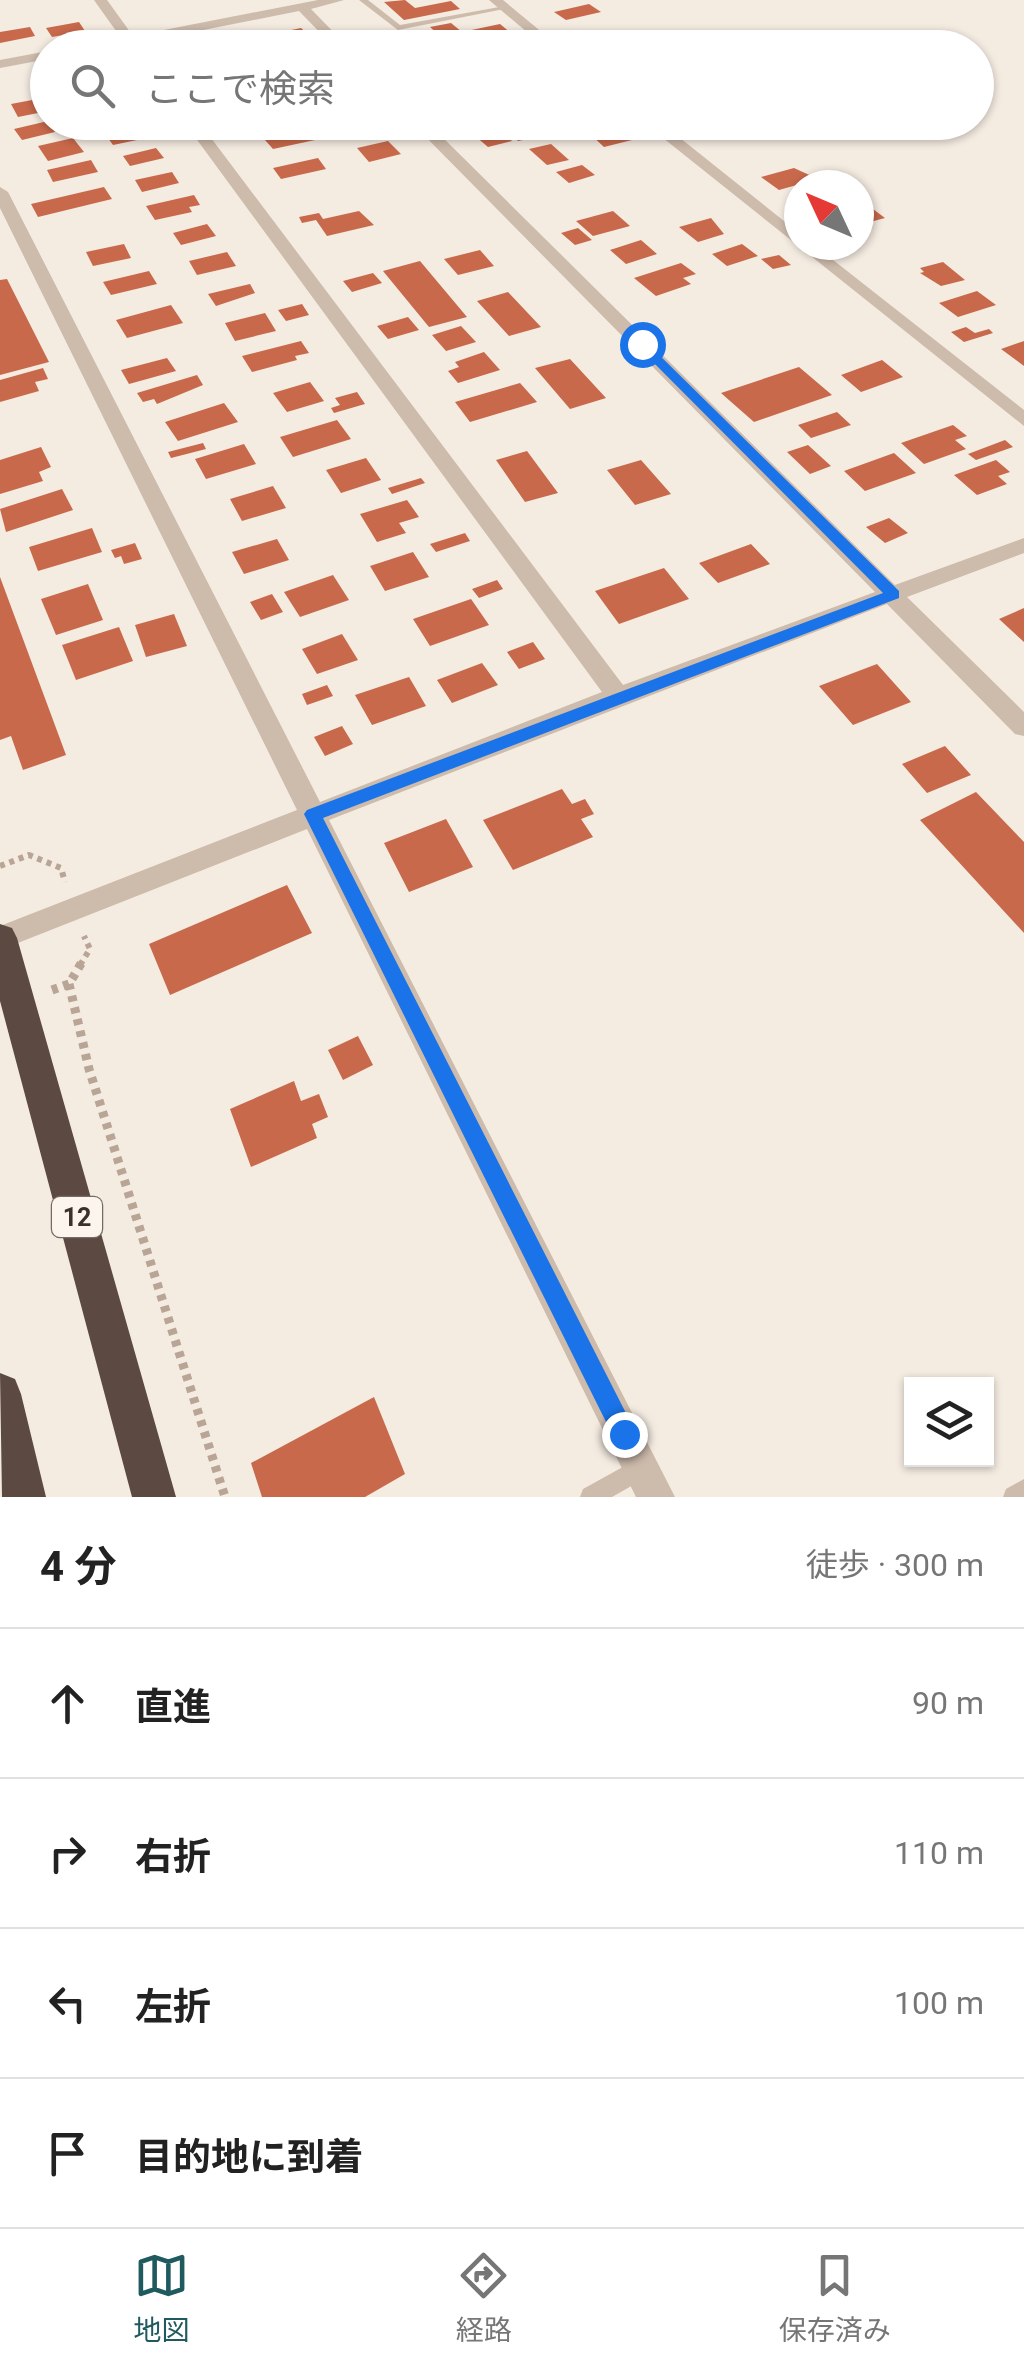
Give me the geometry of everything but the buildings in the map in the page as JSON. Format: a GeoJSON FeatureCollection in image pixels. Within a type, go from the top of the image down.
{"type":"FeatureCollection","features":[{"type":"Feature","properties":{"kind":"highway","name":"12"},"geometry":{"type":"LineString","coordinates":[[0,938],[154,1497]]}},
{"type":"Feature","properties":{"kind":"highway"},"geometry":{"type":"LineString","coordinates":[[0,1394],[24,1497]]}},
{"type":"Feature","properties":{"kind":"street"},"geometry":{"type":"LineString","coordinates":[[100,0],[122,30]]}},
{"type":"Feature","properties":{"kind":"street"},"geometry":{"type":"LineString","coordinates":[[196,30],[338,0]]}},
{"type":"Feature","properties":{"kind":"street"},"geometry":{"type":"LineString","coordinates":[[500,4],[532,30]]}},
{"type":"Feature","properties":{"kind":"street"},"geometry":{"type":"LineString","coordinates":[[302,7],[325,30]]}},
{"type":"Feature","properties":{"kind":"street"},"geometry":{"type":"LineString","coordinates":[[0,64],[30,58]]}},
{"type":"Feature","properties":{"kind":"street"},"geometry":{"type":"LineString","coordinates":[[204,140],[618,696]]}},
{"type":"Feature","properties":{"kind":"street"},"geometry":{"type":"LineString","coordinates":[[436,140],[1024,727]]}},
{"type":"Feature","properties":{"kind":"street"},"geometry":{"type":"LineString","coordinates":[[672,140],[784,229]]}},
{"type":"Feature","properties":{"kind":"street"},"geometry":{"type":"LineString","coordinates":[[0,192],[656,1497]]}},
{"type":"Feature","properties":{"kind":"street"},"geometry":{"type":"LineString","coordinates":[[822,260],[1024,420]]}},
{"type":"Feature","properties":{"kind":"street"},"geometry":{"type":"LineString","coordinates":[[0,938],[618,696],[1024,545]]}},
{"type":"Feature","properties":{"kind":"lane"},"geometry":{"type":"LineString","coordinates":[[363,0],[398,28],[500,4]]}},
{"type":"Feature","properties":{"kind":"lane"},"geometry":{"type":"LineString","coordinates":[[591,1497],[641,1468]]}},
{"type":"Feature","properties":{"kind":"lane"},"geometry":{"type":"LineString","coordinates":[[1014,1497],[1024,1490]]}},
{"type":"Feature","properties":{"kind":"path"},"geometry":{"type":"LineString","coordinates":[[69,984],[89,1069],[225,1497]]}},
{"type":"Feature","properties":{"kind":"route"},"geometry":{"type":"LineString","coordinates":[[624,1434],[313,814],[894,594],[642,344]]}}]}
